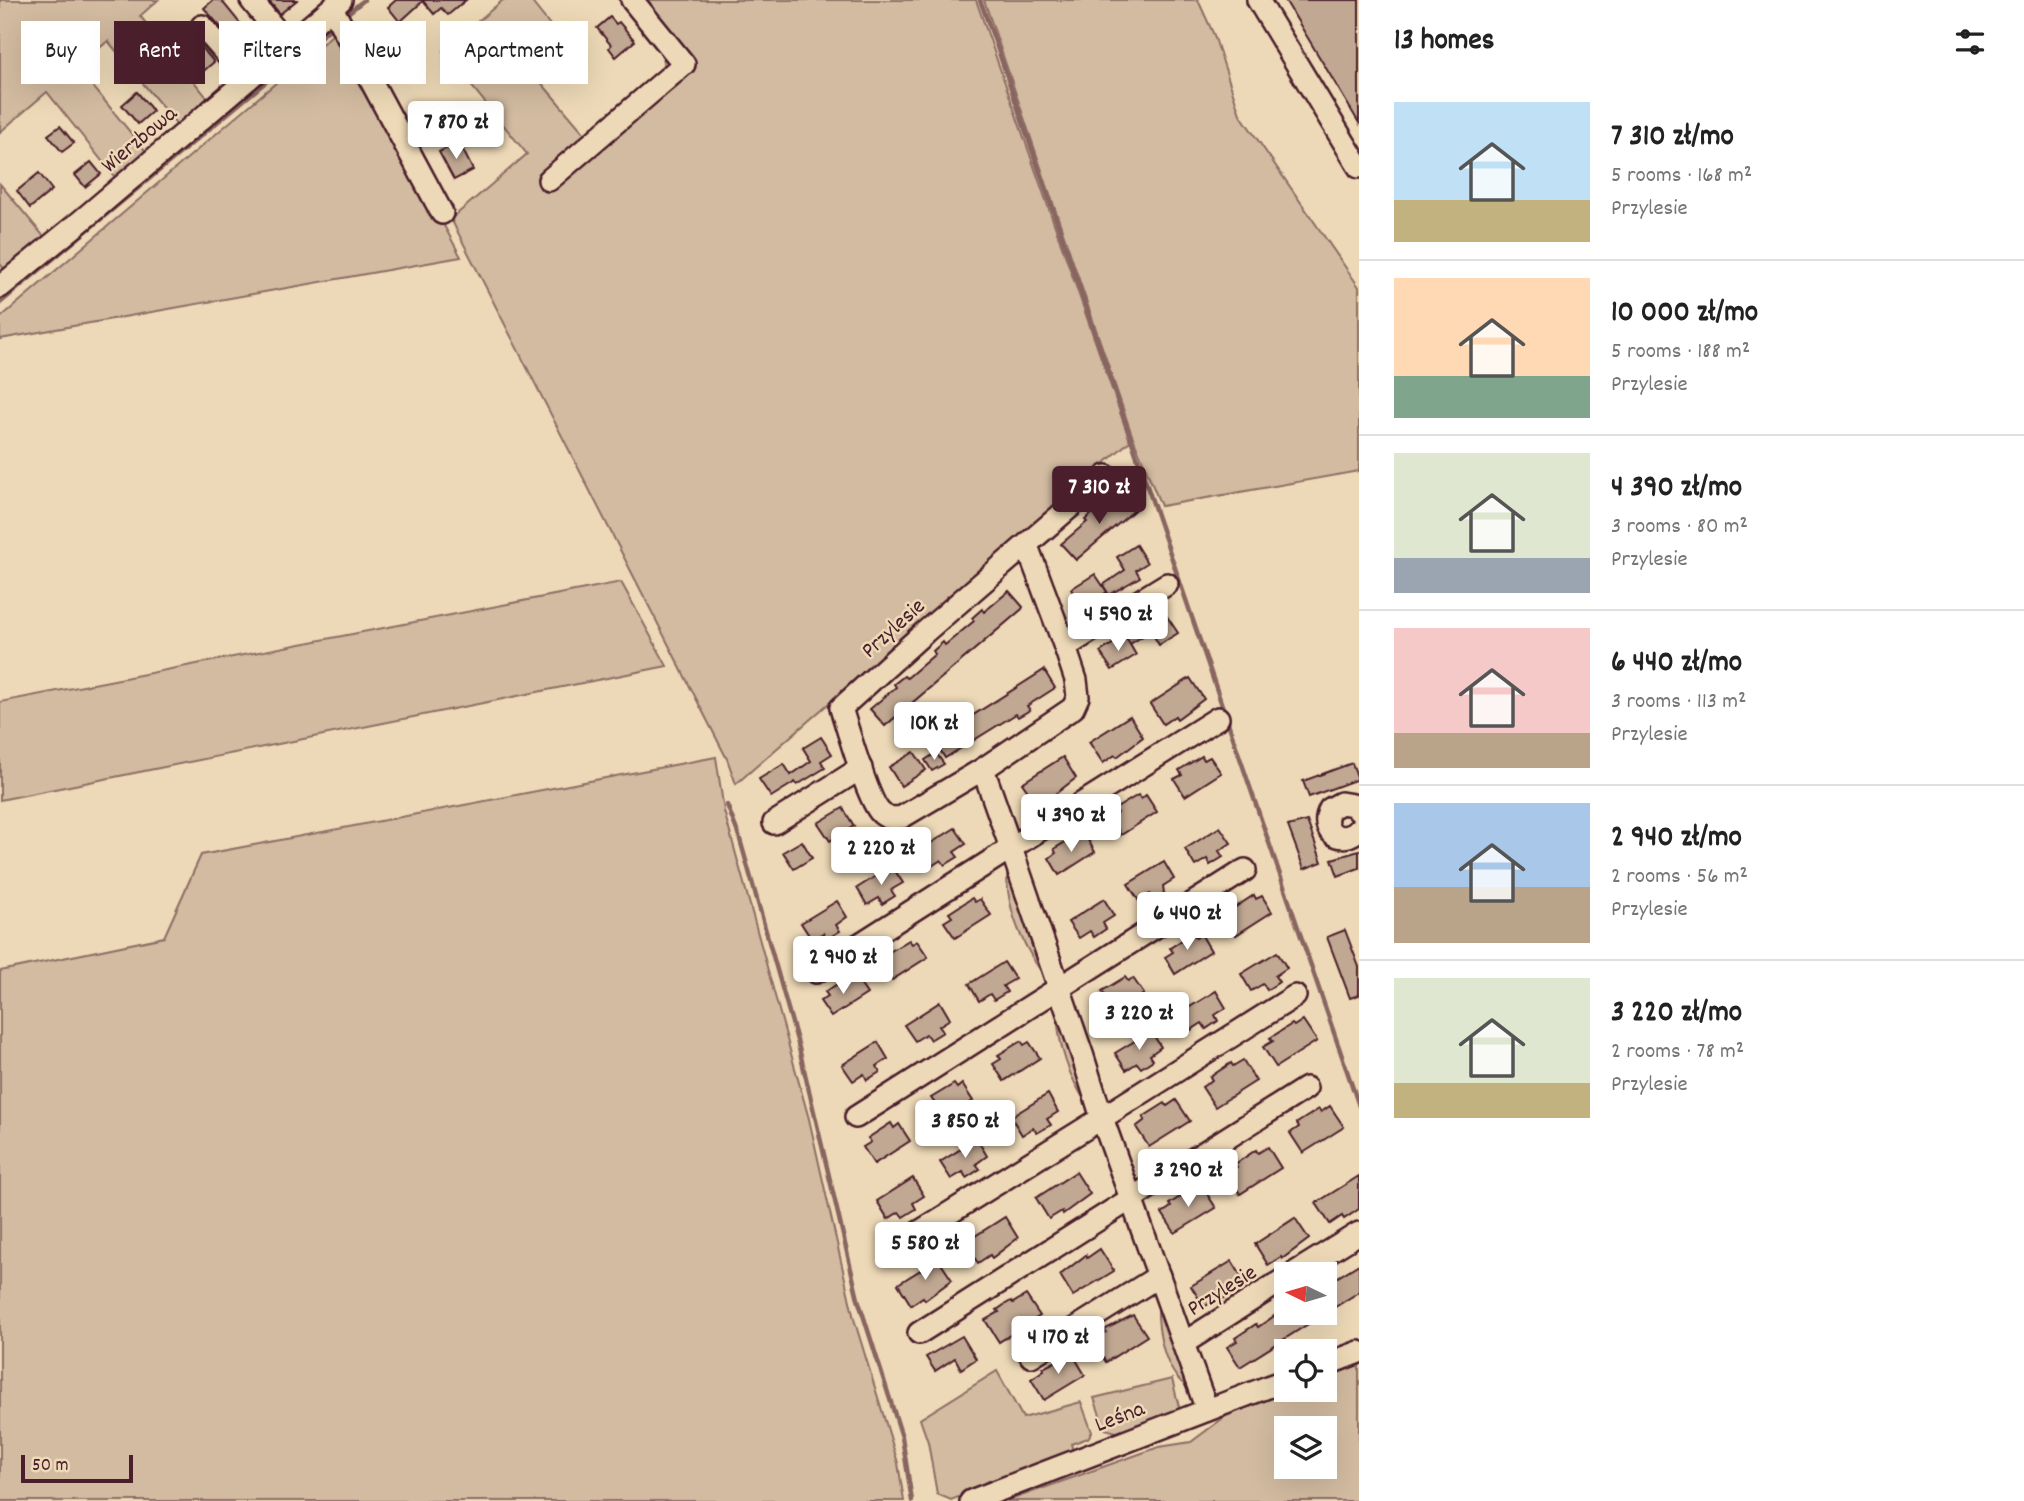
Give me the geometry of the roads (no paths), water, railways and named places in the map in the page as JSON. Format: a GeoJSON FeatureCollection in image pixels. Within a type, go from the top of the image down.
{"type":"FeatureCollection","features":[{"type":"Feature","properties":{"kind":"street"},"geometry":{"type":"LineString","coordinates":[[251,0],[268,21]]}},
{"type":"Feature","properties":{"kind":"street"},"geometry":{"type":"LineString","coordinates":[[549,180],[684,64],[632,0]]}},
{"type":"Feature","properties":{"kind":"street"},"geometry":{"type":"LineString","coordinates":[[1258,0],[1359,167]]}},
{"type":"Feature","properties":{"kind":"street"},"geometry":{"type":"LineString","coordinates":[[337,4],[443,213]]}},
{"type":"Feature","properties":{"kind":"street","name":"Wierzbowa"},"geometry":{"type":"LineString","coordinates":[[317,21],[337,4]]}},
{"type":"Feature","properties":{"kind":"street"},"geometry":{"type":"LineString","coordinates":[[205,29],[219,46]]}},
{"type":"Feature","properties":{"kind":"street","name":"Wierzbowa"},"geometry":{"type":"LineString","coordinates":[[0,287],[242,84]]}},
{"type":"Feature","properties":{"kind":"street","name":"Przylesie"},"geometry":{"type":"LineString","coordinates":[[1027,546],[1076,680],[1076,703],[1073,708],[983,769],[902,817],[892,819],[884,816],[878,811],[841,708],[1106,476]]}},
{"type":"Feature","properties":{"kind":"street"},"geometry":{"type":"LineString","coordinates":[[1065,647],[1167,584]]}},
{"type":"Feature","properties":{"kind":"street"},"geometry":{"type":"LineString","coordinates":[[816,972],[1218,718]]}},
{"type":"Feature","properties":{"kind":"street"},"geometry":{"type":"LineString","coordinates":[[774,823],[861,768]]}},
{"type":"Feature","properties":{"kind":"street","name":"Przylesie"},"geometry":{"type":"LineString","coordinates":[[983,769],[1102,1118],[1207,1410]]}},
{"type":"Feature","properties":{"kind":"street"},"geometry":{"type":"LineString","coordinates":[[1359,811],[1353,805],[1341,803],[1330,809],[1326,820],[1331,831],[1340,837],[1351,836],[1359,829]]}},
{"type":"Feature","properties":{"kind":"street"},"geometry":{"type":"LineString","coordinates":[[856,1117],[1245,870]]}},
{"type":"Feature","properties":{"kind":"street"},"geometry":{"type":"LineString","coordinates":[[908,1239],[1295,996]]}},
{"type":"Feature","properties":{"kind":"street"},"geometry":{"type":"LineString","coordinates":[[919,1333],[1306,1088]]}},
{"type":"Feature","properties":{"kind":"street","name":"Przylesie"},"geometry":{"type":"LineString","coordinates":[[1312,1262],[1359,1233]]}},
{"type":"Feature","properties":{"kind":"street","name":"Przylesie"},"geometry":{"type":"LineString","coordinates":[[1031,1356],[1159,1276]]}},
{"type":"Feature","properties":{"kind":"street","name":"Przylesie"},"geometry":{"type":"LineString","coordinates":[[1184,1343],[1274,1286]]}},
{"type":"Feature","properties":{"kind":"street"},"geometry":{"type":"LineString","coordinates":[[1337,1360],[1359,1352]]}},
{"type":"Feature","properties":{"kind":"street","name":"Leśna"},"geometry":{"type":"LineString","coordinates":[[971,1501],[1274,1385]]}},
{"type":"Feature","properties":{"kind":"waterway"},"geometry":{"type":"LineString","coordinates":[[343,17],[364,0]]}},
{"type":"Feature","properties":{"kind":"waterway"},"geometry":{"type":"LineString","coordinates":[[980,0],[1359,1106]]}},
{"type":"Feature","properties":{"kind":"waterway"},"geometry":{"type":"LineString","coordinates":[[0,303],[333,26]]}},
{"type":"Feature","properties":{"kind":"waterway"},"geometry":{"type":"LineString","coordinates":[[727,805],[739,836],[798,1044],[858,1299],[902,1437],[912,1501]]}}]}
